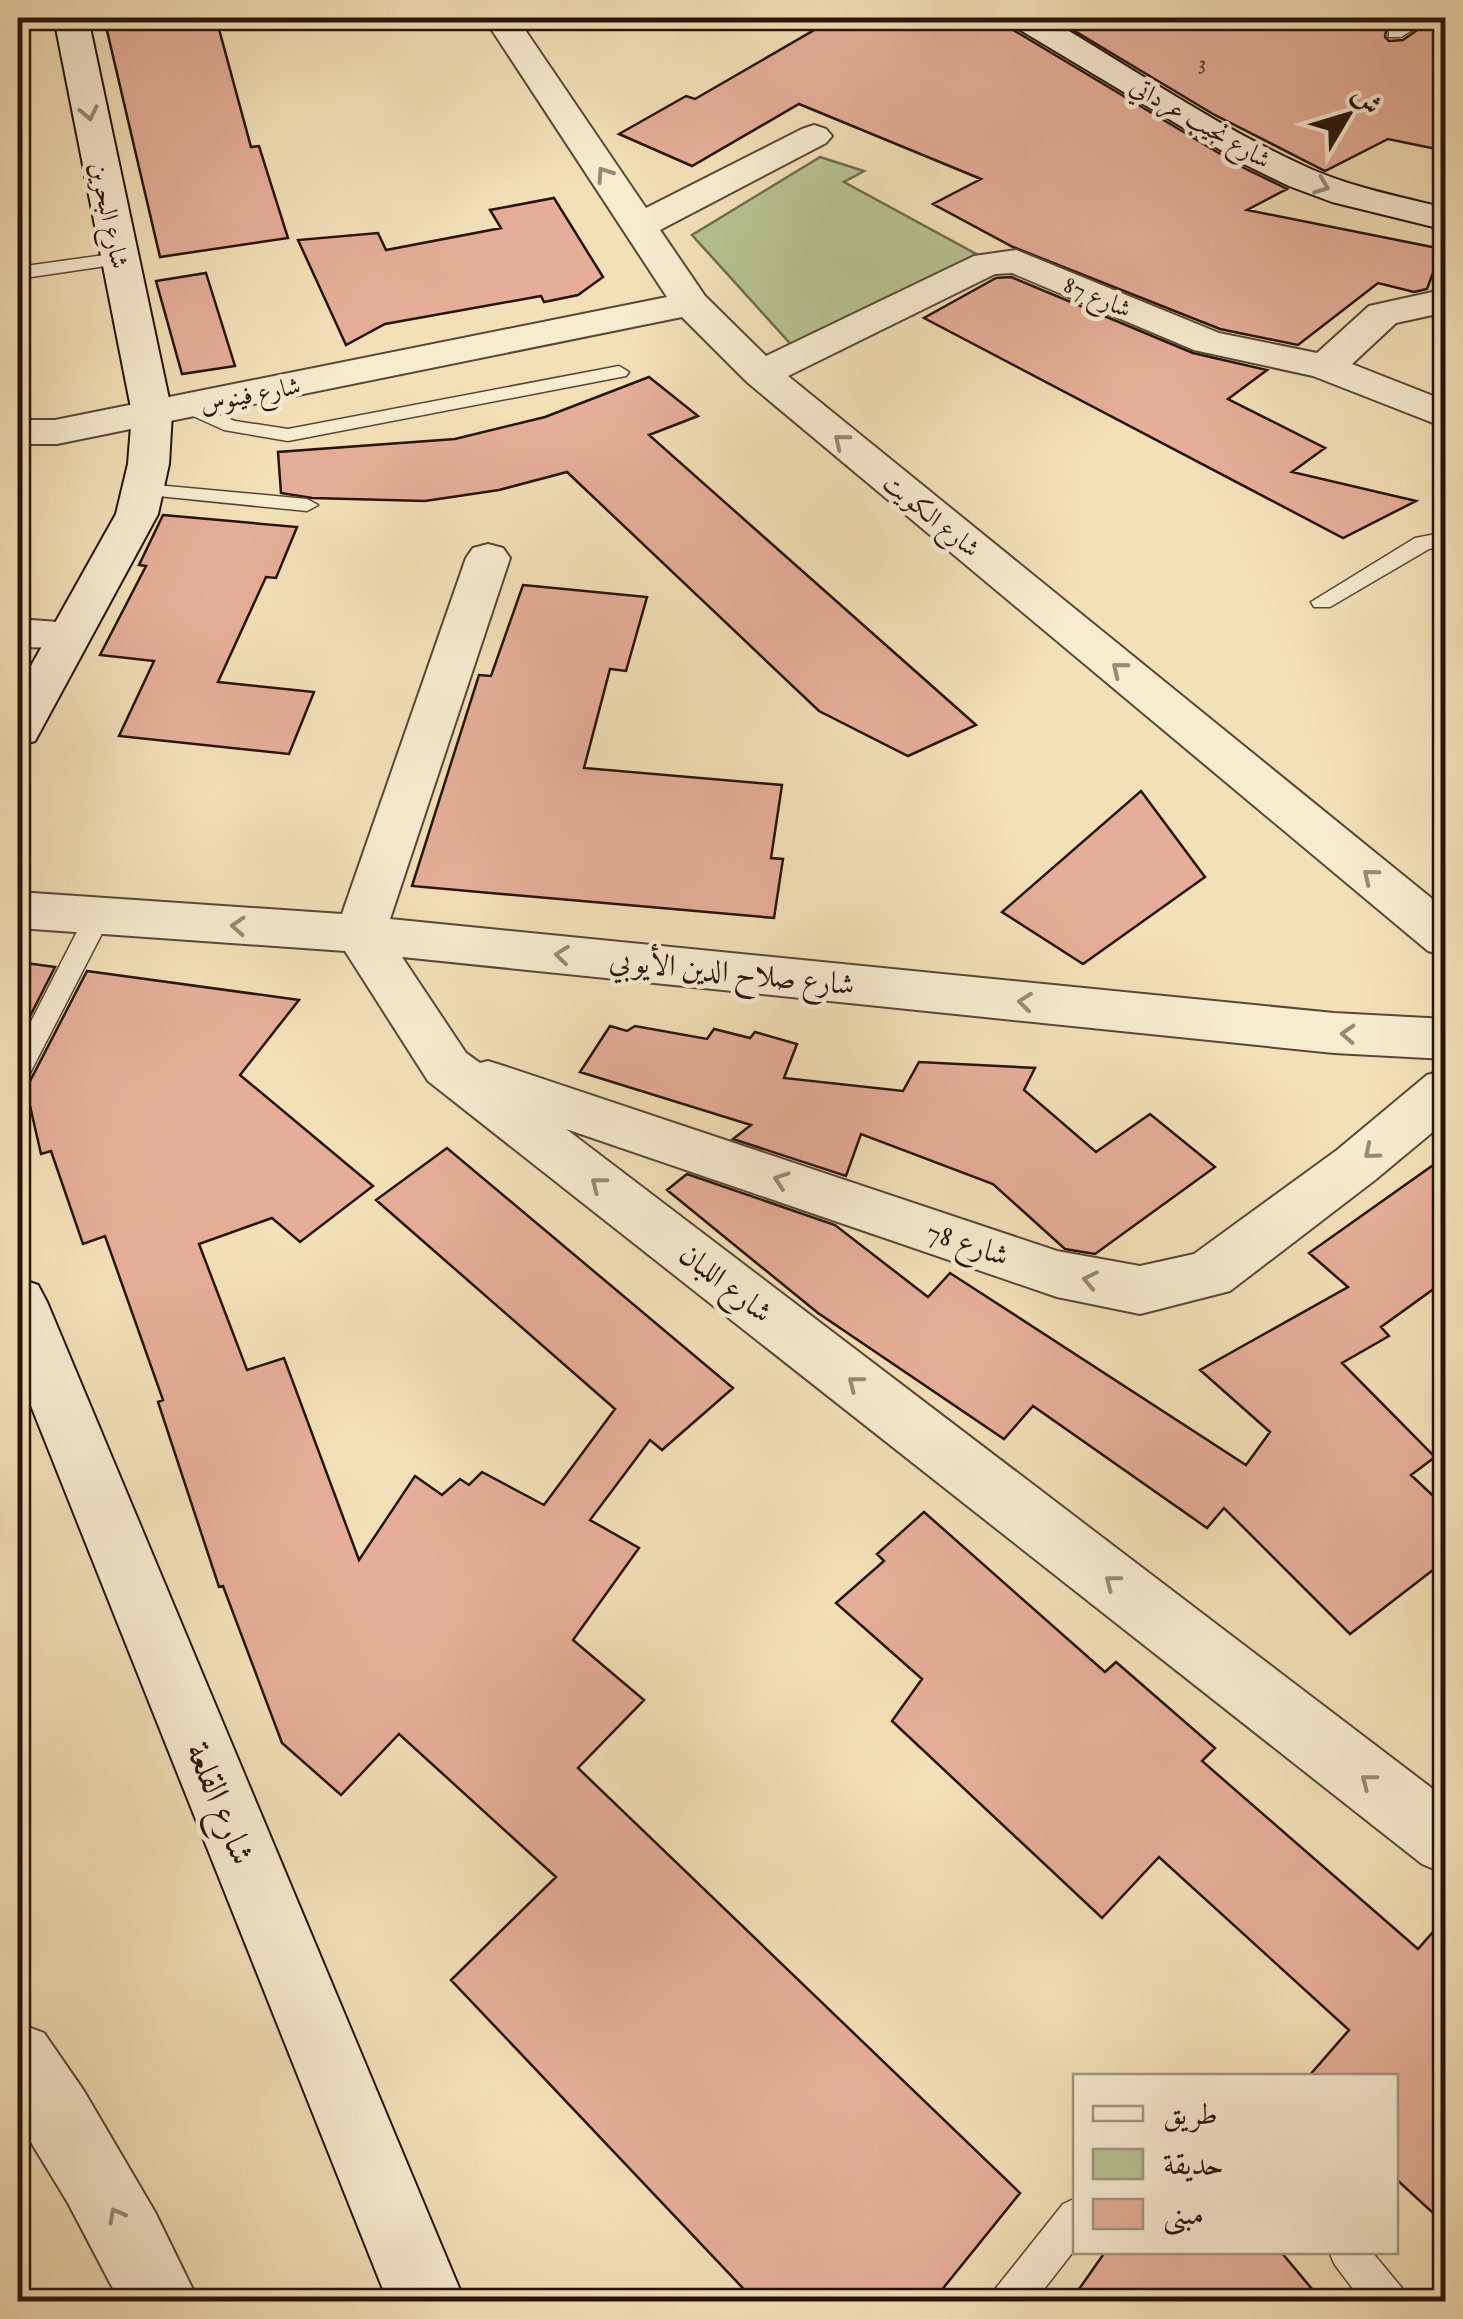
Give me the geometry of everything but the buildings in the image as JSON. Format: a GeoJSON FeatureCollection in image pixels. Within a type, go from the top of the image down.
{"type":"FeatureCollection","features":[{"type":"Feature","properties":{"kind":"street","name":"شارع البحرين"},"geometry":{"type":"LineString","coordinates":[[71,18],[119,259],[167,410]]}},
{"type":"Feature","properties":{"kind":"street","name":"شارع الكويت"},"geometry":{"type":"LineString","coordinates":[[500,18],[691,304],[760,374],[1446,938]]}},
{"type":"Feature","properties":{"kind":"street","name":"شارع نجيب عرداتي"},"geometry":{"type":"LineString","coordinates":[[1024,18],[1257,156],[1302,178],[1344,194],[1446,219]]}},
{"type":"Feature","properties":{"kind":"street"},"geometry":{"type":"LineString","coordinates":[[640,226],[814,136]]}},
{"type":"Feature","properties":{"kind":"street","name":"شارع 87"},"geometry":{"type":"LineString","coordinates":[[760,374],[986,264],[1016,262],[1208,342],[1325,367],[1444,413]]}},
{"type":"Feature","properties":{"kind":"street"},"geometry":{"type":"LineString","coordinates":[[1325,367],[1383,314],[1446,300]]}},
{"type":"Feature","properties":{"kind":"street","name":"شارع فينوس"},"geometry":{"type":"LineString","coordinates":[[18,432],[57,432],[691,304]]}},
{"type":"Feature","properties":{"kind":"street"},"geometry":{"type":"LineString","coordinates":[[18,730],[49,645],[136,514],[167,410]]}},
{"type":"Feature","properties":{"kind":"street"},"geometry":{"type":"LineString","coordinates":[[18,414],[63,415],[87,423]]}},
{"type":"Feature","properties":{"kind":"street"},"geometry":{"type":"LineString","coordinates":[[360,934],[488,558]]}},
{"type":"Feature","properties":{"kind":"street"},"geometry":{"type":"LineString","coordinates":[[18,633],[49,645]]}},
{"type":"Feature","properties":{"kind":"street","name":"شارع صلاح الدين الأيوبي"},"geometry":{"type":"LineString","coordinates":[[18,910],[360,934],[1334,1033],[1446,1038]]}},
{"type":"Feature","properties":{"kind":"street","name":"شارع اللبان"},"geometry":{"type":"LineString","coordinates":[[360,934],[447,1067],[1446,1841]]}},
{"type":"Feature","properties":{"kind":"street","name":"شارع 78"},"geometry":{"type":"LineString","coordinates":[[447,1067],[1057,1274],[1140,1290],[1210,1274],[1356,1165],[1446,1090]]}},
{"type":"Feature","properties":{"kind":"street","name":"شارع القلعة"},"geometry":{"type":"LineString","coordinates":[[18,1302],[427,2302]]}},
{"type":"Feature","properties":{"kind":"street"},"geometry":{"type":"LineString","coordinates":[[18,2059],[57,2111],[117,2214],[161,2302]]}},
{"type":"Feature","properties":{"kind":"lane"},"geometry":{"type":"LineString","coordinates":[[1395,33],[1423,18]]}},
{"type":"Feature","properties":{"kind":"lane"},"geometry":{"type":"LineString","coordinates":[[18,273],[119,259]]}},
{"type":"Feature","properties":{"kind":"lane"},"geometry":{"type":"LineString","coordinates":[[167,410],[231,426],[288,434],[619,372]]}},
{"type":"Feature","properties":{"kind":"lane"},"geometry":{"type":"LineString","coordinates":[[145,490],[307,506]]}},
{"type":"Feature","properties":{"kind":"lane"},"geometry":{"type":"LineString","coordinates":[[1322,602],[1423,543],[1446,540]]}},
{"type":"Feature","properties":{"kind":"lane"},"geometry":{"type":"LineString","coordinates":[[18,1072],[98,916]]}},
{"type":"Feature","properties":{"kind":"lane"},"geometry":{"type":"LineString","coordinates":[[1010,2302],[1073,2220]]}},
{"type":"Feature","properties":{"kind":"lane"},"geometry":{"type":"LineString","coordinates":[[1350,2254],[1388,2302]]}},
{"type":"Feature","properties":{"kind":"green space"},"geometry":{"type":"Polygon","coordinates":[[[820,157],[864,171],[844,182],[980,256],[796,350],[692,235],[820,157]]]}}]}
